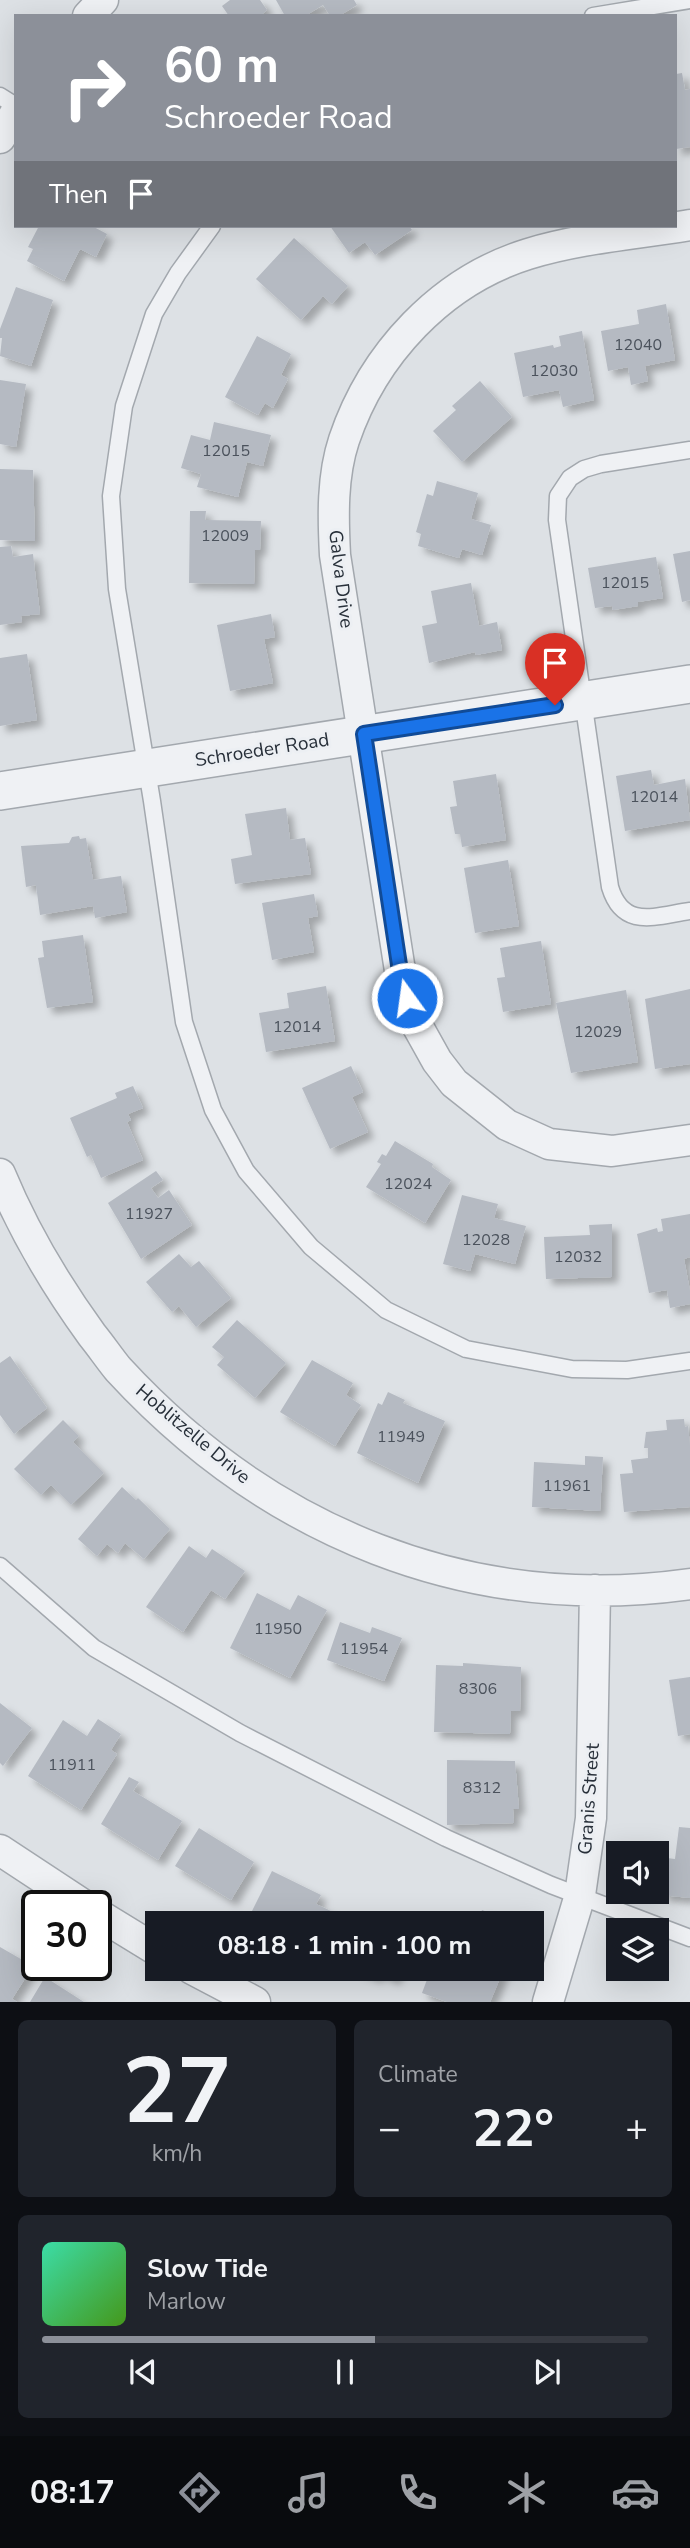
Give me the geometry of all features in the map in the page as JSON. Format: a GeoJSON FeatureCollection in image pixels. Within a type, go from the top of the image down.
{"type":"FeatureCollection","features":[{"type":"Feature","properties":{"kind":"street"},"geometry":{"type":"LineString","coordinates":[[90,14],[103,0]]}},
{"type":"Feature","properties":{"kind":"street"},"geometry":{"type":"LineString","coordinates":[[0,138],[14,115]]}},
{"type":"Feature","properties":{"kind":"street","name":"Galva Drive"},"geometry":{"type":"LineString","coordinates":[[671,228],[570,244],[526,255],[458,288],[414,323],[391,349],[368,388],[344,441],[333,514],[335,555],[401,978],[413,1018],[437,1061],[454,1083],[507,1125],[549,1144],[612,1152],[690,1140]]}},
{"type":"Feature","properties":{"kind":"street","name":"Schroeder Road"},"geometry":{"type":"LineString","coordinates":[[0,791],[690,684]]}},
{"type":"Feature","properties":{"kind":"street","name":"Hoblitzelle Drive"},"geometry":{"type":"LineString","coordinates":[[0,1174],[42,1262],[117,1367],[162,1413],[220,1463],[278,1503],[344,1537],[436,1569],[516,1586],[595,1590],[690,1584]]}},
{"type":"Feature","properties":{"kind":"street","name":"Granis Street"},"geometry":{"type":"LineString","coordinates":[[548,2002],[580,1895],[591,1818],[595,1590]]}},
{"type":"Feature","properties":{"kind":"street"},"geometry":{"type":"LineString","coordinates":[[0,1850],[61,1890]]}},
{"type":"Feature","properties":{"kind":"street"},"geometry":{"type":"LineString","coordinates":[[112,1923],[145,1943]]}},
{"type":"Feature","properties":{"kind":"street"},"geometry":{"type":"LineString","coordinates":[[215,1981],[255,2002]]}},
{"type":"Feature","properties":{"kind":"lane"},"geometry":{"type":"LineString","coordinates":[[605,14],[690,0]]}},
{"type":"Feature","properties":{"kind":"lane"},"geometry":{"type":"LineString","coordinates":[[211,228],[178,273],[155,314],[124,406],[111,496],[117,589],[184,1022],[213,1110],[246,1171],[311,1247],[386,1310],[466,1349],[572,1369],[627,1370],[690,1361]]}},
{"type":"Feature","properties":{"kind":"lane"},"geometry":{"type":"LineString","coordinates":[[690,450],[584,469],[570,478],[558,496],[557,520],[581,701],[614,901],[622,911],[633,917],[647,918],[690,911]]}},
{"type":"Feature","properties":{"kind":"lane"},"geometry":{"type":"LineString","coordinates":[[0,1566],[94,1648],[240,1733],[446,1838],[551,1885],[690,1938]]}},
{"type":"Feature","properties":{"kind":"building"},"geometry":{"type":"Polygon","coordinates":[[[230,0],[260,0],[267,10],[262,14],[228,14],[222,6],[230,0]]]}},
{"type":"Feature","properties":{"kind":"building"},"geometry":{"type":"Polygon","coordinates":[[[276,0],[354,0],[357,5],[342,14],[329,14],[323,5],[308,14],[284,14],[276,0]]]}},
{"type":"Feature","properties":{"kind":"building"},"geometry":{"type":"Polygon","coordinates":[[[682,73],[685,90],[690,89],[690,147],[677,149],[677,74],[682,73]]]}},
{"type":"Feature","properties":{"kind":"building"},"geometry":{"type":"Polygon","coordinates":[[[38,228],[96,228],[107,234],[96,257],[80,249],[64,281],[27,261],[33,249],[28,247],[38,228]]]}},
{"type":"Feature","properties":{"kind":"building"},"geometry":{"type":"Polygon","coordinates":[[[331,228],[412,230],[375,255],[365,242],[349,253],[331,228]]]}},
{"type":"Feature","properties":{"kind":"building"},"geometry":{"type":"Polygon","coordinates":[[[294,238],[348,286],[332,304],[323,296],[301,320],[256,279],[294,238]]]}},
{"type":"Feature","properties":{"kind":"building"},"geometry":{"type":"Polygon","coordinates":[[[16,287],[53,300],[31,366],[0,356],[0,329],[16,287]]]}},
{"type":"Feature","properties":{"kind":"building"},"geometry":{"type":"Polygon","coordinates":[[[666,304],[675,360],[645,366],[648,381],[631,385],[628,367],[608,371],[601,331],[639,324],[637,310],[666,304]]]}},
{"type":"Feature","properties":{"kind":"building"},"geometry":{"type":"Polygon","coordinates":[[[582,331],[594,400],[563,407],[559,390],[523,397],[514,353],[553,345],[554,348],[561,346],[559,336],[582,331]]]}},
{"type":"Feature","properties":{"kind":"building"},"geometry":{"type":"Polygon","coordinates":[[[257,336],[291,354],[281,375],[288,379],[273,408],[265,403],[258,415],[225,397],[257,336]]]}},
{"type":"Feature","properties":{"kind":"building"},"geometry":{"type":"Polygon","coordinates":[[[0,380],[26,384],[16,447],[0,444],[0,380]]]}},
{"type":"Feature","properties":{"kind":"building"},"geometry":{"type":"Polygon","coordinates":[[[480,381],[512,417],[462,462],[433,431],[456,410],[452,406],[480,381]]]}},
{"type":"Feature","properties":{"kind":"building"},"geometry":{"type":"Polygon","coordinates":[[[214,422],[271,435],[263,466],[247,462],[238,497],[197,487],[201,474],[181,468],[191,435],[210,440],[214,422]]]}},
{"type":"Feature","properties":{"kind":"building"},"geometry":{"type":"Polygon","coordinates":[[[0,469],[33,470],[35,541],[0,540],[0,469]]]}},
{"type":"Feature","properties":{"kind":"building"},"geometry":{"type":"Polygon","coordinates":[[[437,481],[478,493],[471,519],[491,525],[482,555],[462,549],[459,558],[418,546],[421,534],[416,532],[427,494],[433,496],[437,481]]]}},
{"type":"Feature","properties":{"kind":"building"},"geometry":{"type":"Polygon","coordinates":[[[190,511],[206,511],[205,520],[261,521],[260,550],[255,550],[254,584],[189,583],[190,511]]]}},
{"type":"Feature","properties":{"kind":"building"},"geometry":{"type":"Polygon","coordinates":[[[11,546],[13,557],[33,554],[40,614],[21,616],[22,622],[0,625],[0,547],[11,546]]]}},
{"type":"Feature","properties":{"kind":"building"},"geometry":{"type":"Polygon","coordinates":[[[690,551],[690,600],[682,602],[673,554],[690,551]]]}},
{"type":"Feature","properties":{"kind":"building"},"geometry":{"type":"Polygon","coordinates":[[[656,557],[663,598],[613,610],[612,606],[595,608],[588,568],[656,557]]]}},
{"type":"Feature","properties":{"kind":"building"},"geometry":{"type":"Polygon","coordinates":[[[471,583],[479,626],[497,622],[502,650],[476,655],[475,652],[429,663],[422,626],[437,623],[431,591],[471,583]]]}},
{"type":"Feature","properties":{"kind":"building"},"geometry":{"type":"Polygon","coordinates":[[[271,614],[275,637],[264,639],[273,683],[230,691],[217,625],[271,614]]]}},
{"type":"Feature","properties":{"kind":"building"},"geometry":{"type":"Polygon","coordinates":[[[27,654],[37,720],[0,726],[0,658],[27,654]]]}},
{"type":"Feature","properties":{"kind":"building"},"geometry":{"type":"Polygon","coordinates":[[[651,770],[654,785],[685,779],[690,820],[625,831],[616,776],[651,770]]]}},
{"type":"Feature","properties":{"kind":"building"},"geometry":{"type":"Polygon","coordinates":[[[496,774],[506,840],[462,847],[460,834],[455,834],[450,807],[457,806],[453,781],[496,774]]]}},
{"type":"Feature","properties":{"kind":"building"},"geometry":{"type":"Polygon","coordinates":[[[286,808],[290,840],[305,838],[311,874],[235,884],[231,859],[252,855],[245,814],[286,808]]]}},
{"type":"Feature","properties":{"kind":"building"},"geometry":{"type":"Polygon","coordinates":[[[79,836],[80,839],[86,838],[93,880],[121,876],[127,912],[95,918],[93,906],[40,915],[36,885],[26,887],[21,846],[69,843],[72,837],[79,836]]]}},
{"type":"Feature","properties":{"kind":"building"},"geometry":{"type":"Polygon","coordinates":[[[508,860],[519,926],[475,933],[464,868],[508,860]]]}},
{"type":"Feature","properties":{"kind":"building"},"geometry":{"type":"Polygon","coordinates":[[[314,894],[318,916],[308,918],[314,952],[272,960],[262,903],[314,894]]]}},
{"type":"Feature","properties":{"kind":"building"},"geometry":{"type":"Polygon","coordinates":[[[83,935],[93,1002],[47,1008],[38,958],[44,957],[42,941],[83,935]]]}},
{"type":"Feature","properties":{"kind":"building"},"geometry":{"type":"Polygon","coordinates":[[[541,941],[551,1004],[503,1012],[497,978],[505,977],[500,948],[541,941]]]}},
{"type":"Feature","properties":{"kind":"building"},"geometry":{"type":"Polygon","coordinates":[[[326,986],[335,1041],[266,1052],[259,1013],[289,1008],[287,993],[326,986]]]}},
{"type":"Feature","properties":{"kind":"building"},"geometry":{"type":"Polygon","coordinates":[[[690,989],[690,1064],[655,1069],[645,999],[690,989]]]}},
{"type":"Feature","properties":{"kind":"building"},"geometry":{"type":"Polygon","coordinates":[[[626,990],[638,1062],[571,1073],[556,1003],[626,990]]]}},
{"type":"Feature","properties":{"kind":"building"},"geometry":{"type":"Polygon","coordinates":[[[351,1066],[363,1092],[352,1097],[368,1132],[330,1149],[302,1088],[351,1066]]]}},
{"type":"Feature","properties":{"kind":"building"},"geometry":{"type":"Polygon","coordinates":[[[133,1086],[143,1108],[128,1114],[131,1120],[127,1122],[143,1160],[101,1178],[91,1155],[87,1157],[70,1118],[117,1098],[115,1093],[133,1086]]]}},
{"type":"Feature","properties":{"kind":"building"},"geometry":{"type":"Polygon","coordinates":[[[395,1141],[433,1164],[432,1167],[451,1180],[425,1223],[366,1187],[381,1164],[377,1162],[382,1154],[386,1156],[395,1141]]]}},
{"type":"Feature","properties":{"kind":"building"},"geometry":{"type":"Polygon","coordinates":[[[156,1171],[163,1180],[151,1188],[158,1198],[169,1190],[192,1225],[141,1259],[108,1203],[156,1171]]]}},
{"type":"Feature","properties":{"kind":"building"},"geometry":{"type":"Polygon","coordinates":[[[462,1195],[498,1204],[494,1218],[526,1226],[515,1264],[475,1254],[470,1271],[443,1264],[462,1195]]]}},
{"type":"Feature","properties":{"kind":"building"},"geometry":{"type":"Polygon","coordinates":[[[690,1214],[690,1257],[684,1259],[690,1304],[670,1308],[667,1290],[649,1293],[637,1234],[657,1228],[658,1232],[663,1231],[661,1219],[690,1214]]]}},
{"type":"Feature","properties":{"kind":"building"},"geometry":{"type":"Polygon","coordinates":[[[612,1224],[612,1277],[546,1279],[544,1237],[590,1235],[589,1225],[612,1224]]]}},
{"type":"Feature","properties":{"kind":"building"},"geometry":{"type":"Polygon","coordinates":[[[179,1254],[191,1267],[199,1261],[231,1298],[196,1327],[179,1306],[172,1312],[146,1282],[179,1254]]]}},
{"type":"Feature","properties":{"kind":"building"},"geometry":{"type":"Polygon","coordinates":[[[237,1320],[286,1363],[255,1398],[217,1365],[224,1357],[212,1347],[237,1320]]]}},
{"type":"Feature","properties":{"kind":"building"},"geometry":{"type":"Polygon","coordinates":[[[10,1356],[47,1408],[14,1434],[0,1415],[0,1363],[10,1356]]]}},
{"type":"Feature","properties":{"kind":"building"},"geometry":{"type":"Polygon","coordinates":[[[312,1360],[353,1383],[346,1395],[361,1405],[335,1446],[280,1412],[312,1360]]]}},
{"type":"Feature","properties":{"kind":"building"},"geometry":{"type":"Polygon","coordinates":[[[388,1392],[405,1400],[403,1403],[445,1421],[418,1483],[357,1453],[378,1403],[382,1405],[388,1392]]]}},
{"type":"Feature","properties":{"kind":"building"},"geometry":{"type":"Polygon","coordinates":[[[684,1419],[685,1427],[688,1426],[690,1446],[690,1507],[624,1512],[620,1474],[633,1473],[631,1460],[648,1458],[648,1448],[644,1448],[646,1432],[667,1430],[666,1420],[684,1419]]]}},
{"type":"Feature","properties":{"kind":"building"},"geometry":{"type":"Polygon","coordinates":[[[63,1420],[79,1436],[73,1442],[104,1473],[71,1505],[51,1485],[41,1495],[14,1469],[63,1420]]]}},
{"type":"Feature","properties":{"kind":"building"},"geometry":{"type":"Polygon","coordinates":[[[585,1456],[603,1457],[600,1511],[532,1507],[534,1462],[585,1465],[585,1456]]]}},
{"type":"Feature","properties":{"kind":"building"},"geometry":{"type":"Polygon","coordinates":[[[122,1487],[136,1500],[138,1498],[170,1529],[144,1559],[125,1543],[118,1553],[107,1544],[97,1556],[78,1539],[122,1487]]]}},
{"type":"Feature","properties":{"kind":"building"},"geometry":{"type":"Polygon","coordinates":[[[189,1546],[206,1558],[212,1549],[245,1571],[225,1599],[211,1590],[183,1632],[146,1607],[189,1546]]]}},
{"type":"Feature","properties":{"kind":"building"},"geometry":{"type":"Polygon","coordinates":[[[257,1593],[290,1610],[298,1595],[327,1610],[290,1678],[230,1648],[257,1593]]]}},
{"type":"Feature","properties":{"kind":"building"},"geometry":{"type":"Polygon","coordinates":[[[340,1622],[370,1633],[372,1627],[402,1638],[384,1681],[327,1660],[340,1622]]]}},
{"type":"Feature","properties":{"kind":"building"},"geometry":{"type":"Polygon","coordinates":[[[463,1663],[521,1667],[520,1711],[511,1711],[510,1734],[434,1732],[436,1665],[463,1666],[463,1663]]]}},
{"type":"Feature","properties":{"kind":"building"},"geometry":{"type":"Polygon","coordinates":[[[690,1677],[690,1734],[678,1736],[669,1680],[690,1677]]]}},
{"type":"Feature","properties":{"kind":"building"},"geometry":{"type":"Polygon","coordinates":[[[0,1703],[32,1728],[3,1766],[0,1763],[0,1703]]]}},
{"type":"Feature","properties":{"kind":"building"},"geometry":{"type":"Polygon","coordinates":[[[98,1719],[121,1734],[111,1750],[117,1754],[81,1810],[28,1776],[63,1720],[87,1736],[98,1719]]]}},
{"type":"Feature","properties":{"kind":"building"},"geometry":{"type":"Polygon","coordinates":[[[447,1760],[515,1761],[519,1809],[513,1809],[514,1823],[447,1825],[447,1760]]]}},
{"type":"Feature","properties":{"kind":"building"},"geometry":{"type":"Polygon","coordinates":[[[129,1777],[139,1782],[133,1791],[182,1821],[158,1860],[101,1824],[129,1777]]]}},
{"type":"Feature","properties":{"kind":"building"},"geometry":{"type":"Polygon","coordinates":[[[679,1827],[690,1828],[690,1898],[669,1896],[669,1858],[675,1859],[679,1827]]]}},
{"type":"Feature","properties":{"kind":"building"},"geometry":{"type":"Polygon","coordinates":[[[199,1828],[254,1862],[231,1900],[175,1866],[199,1828]]]}},
{"type":"Feature","properties":{"kind":"building"},"geometry":{"type":"Polygon","coordinates":[[[272,1871],[321,1895],[316,1904],[331,1911],[252,1911],[272,1871]]]}},
{"type":"Feature","properties":{"kind":"building"},"geometry":{"type":"Polygon","coordinates":[[[0,1947],[21,1959],[21,1981],[23,1981],[12,1999],[17,2002],[0,2002],[0,1947]]]}},
{"type":"Feature","properties":{"kind":"building"},"geometry":{"type":"Polygon","coordinates":[[[43,1981],[51,1981],[84,2002],[30,2002],[43,1981]]]}},
{"type":"Feature","properties":{"kind":"building"},"geometry":{"type":"Polygon","coordinates":[[[426,1981],[499,1981],[490,2002],[447,2002],[422,1993],[426,1981]]]}},
{"type":"Feature","properties":{"kind":"route"},"geometry":{"type":"LineString","coordinates":[[407,998],[401,978],[364,734],[555,705]]}}]}
